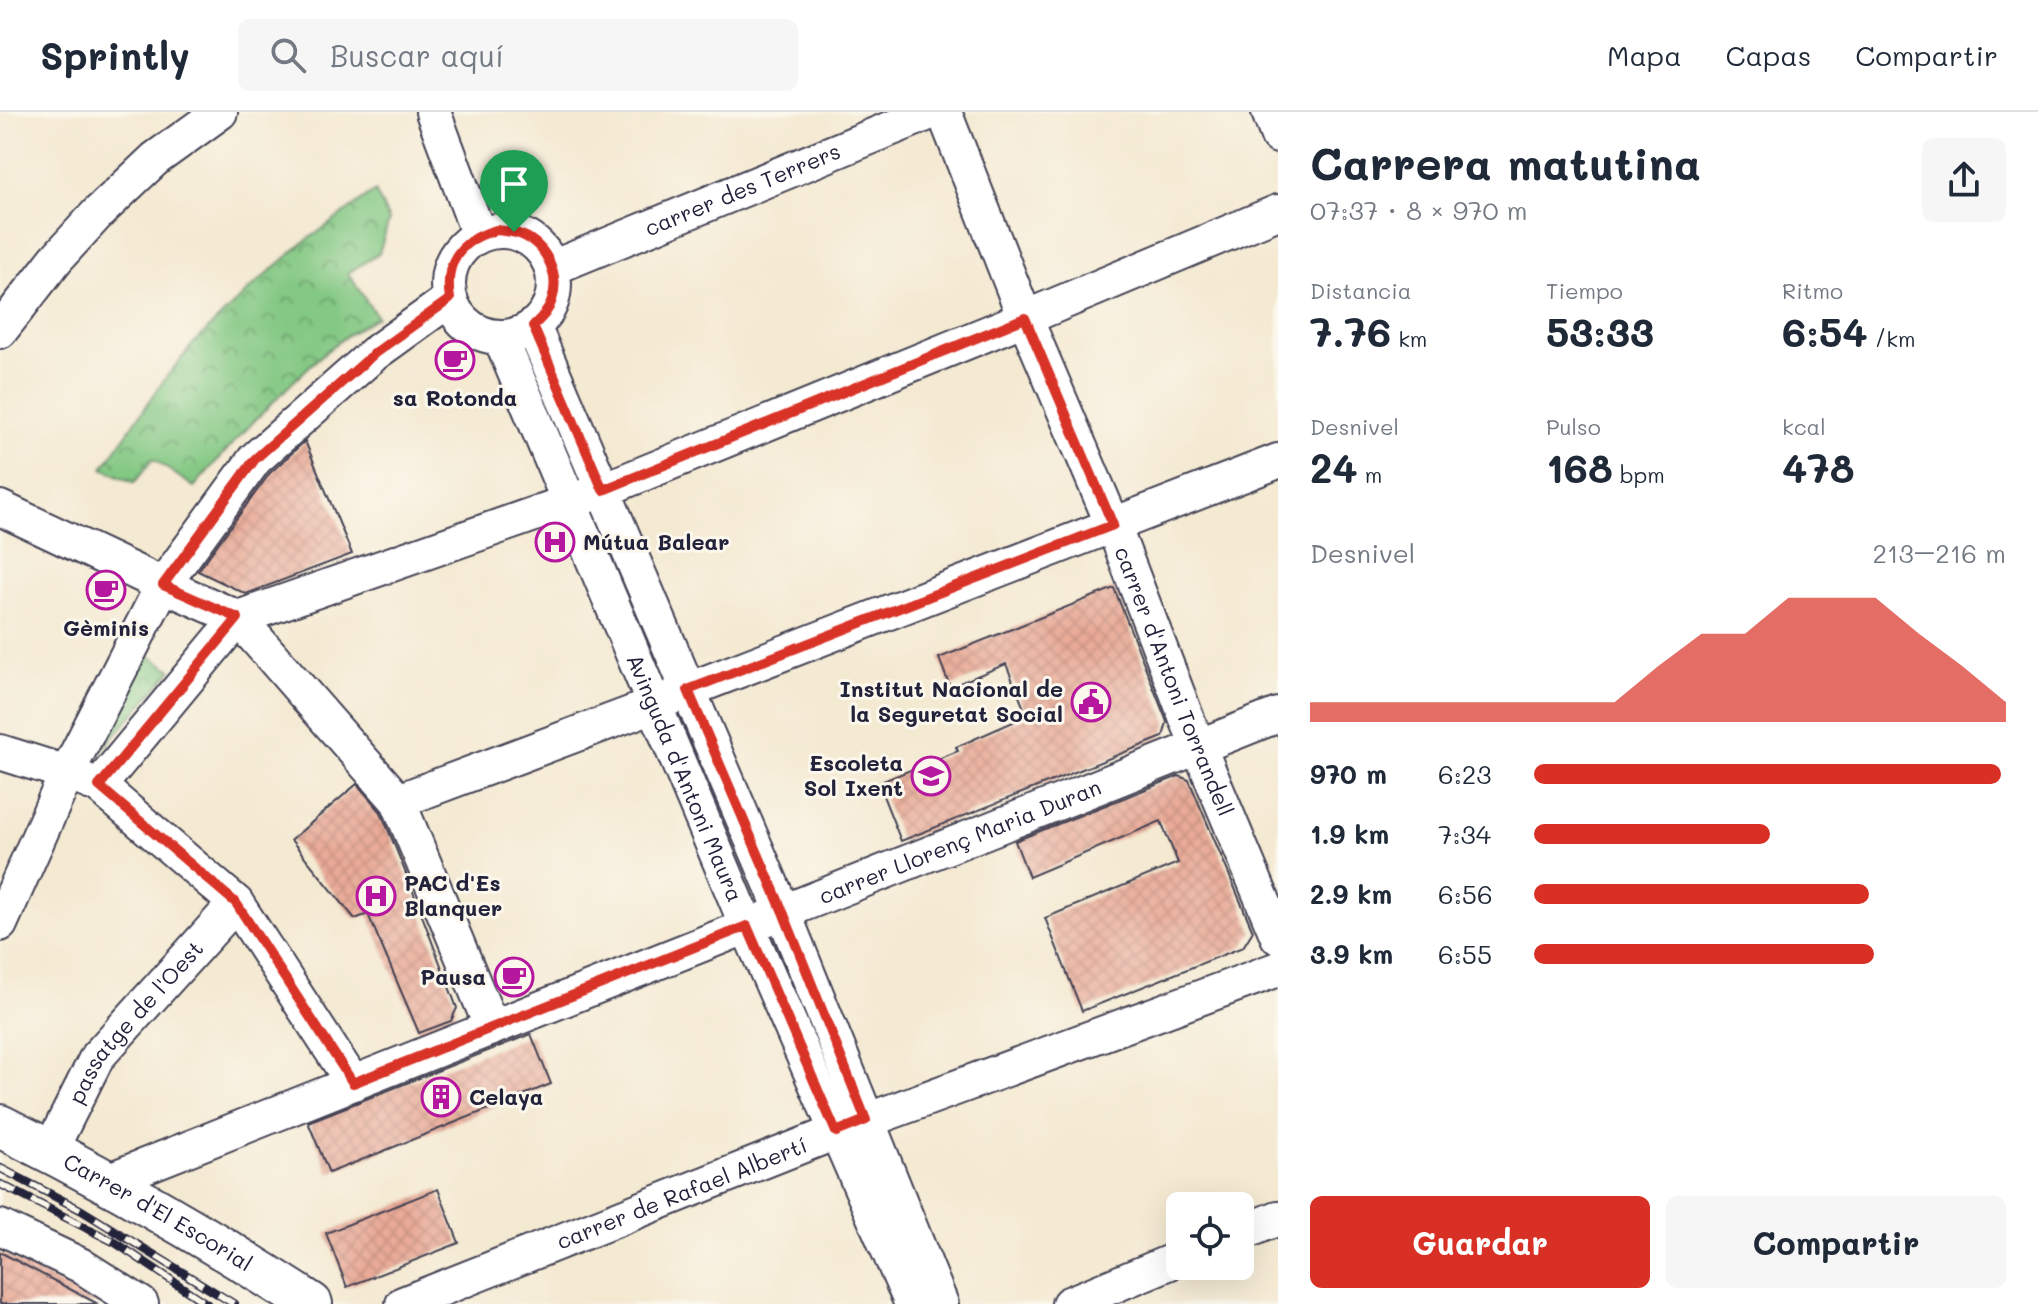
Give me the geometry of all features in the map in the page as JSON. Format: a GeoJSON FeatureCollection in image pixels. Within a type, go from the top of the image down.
{"type":"FeatureCollection","features":[{"type":"Feature","properties":{"kind":"main road","name":"Carrer d'El Escorial"},"geometry":{"type":"LineString","coordinates":[[0,1126],[107,1181],[243,1260],[311,1304]]}},
{"type":"Feature","properties":{"kind":"street"},"geometry":{"type":"LineString","coordinates":[[0,331],[56,259],[98,213],[155,159],[220,112]]}},
{"type":"Feature","properties":{"kind":"street"},"geometry":{"type":"LineString","coordinates":[[433,112],[479,235]]}},
{"type":"Feature","properties":{"kind":"street","name":"carrer des Terrers"},"geometry":{"type":"LineString","coordinates":[[552,268],[931,112]]}},
{"type":"Feature","properties":{"kind":"street","name":"carrer d'Antoni Torrandell"},"geometry":{"type":"LineString","coordinates":[[944,112],[1278,937]]}},
{"type":"Feature","properties":{"kind":"street"},"geometry":{"type":"LineString","coordinates":[[1269,112],[1278,136]]}},
{"type":"Feature","properties":{"kind":"street"},"geometry":{"type":"LineString","coordinates":[[99,786],[238,618],[603,490],[1278,212]]}},
{"type":"Feature","properties":{"kind":"street"},"geometry":{"type":"LineString","coordinates":[[496,230],[514,232],[531,239],[544,252],[552,268],[555,284],[552,300],[533,326],[517,334],[500,337],[484,334],[469,326],[450,299],[450,269],[456,255],[479,235],[496,230]]}},
{"type":"Feature","properties":{"kind":"street"},"geometry":{"type":"LineString","coordinates":[[0,924],[67,773],[163,585],[255,459],[375,353],[450,299]]}},
{"type":"Feature","properties":{"kind":"street","name":"Avinguda d'Antoni Maura"},"geometry":{"type":"LineString","coordinates":[[533,326],[783,912],[912,1304]]}},
{"type":"Feature","properties":{"kind":"street","name":"Avinguda d'Antoni Maura"},"geometry":{"type":"LineString","coordinates":[[500,337],[747,926],[941,1304]]}},
{"type":"Feature","properties":{"kind":"street"},"geometry":{"type":"LineString","coordinates":[[398,801],[654,705],[1278,461]]}},
{"type":"Feature","properties":{"kind":"street"},"geometry":{"type":"LineString","coordinates":[[0,508],[238,618],[398,801],[492,1028]]}},
{"type":"Feature","properties":{"kind":"street","name":"carrer Llorenç Maria Duran"},"geometry":{"type":"LineString","coordinates":[[107,1181],[1278,715]]}},
{"type":"Feature","properties":{"kind":"street"},"geometry":{"type":"LineString","coordinates":[[0,752],[99,786],[236,903],[353,1083]]}},
{"type":"Feature","properties":{"kind":"street","name":"passatge de l'Oest"},"geometry":{"type":"LineString","coordinates":[[50,1151],[97,1057],[236,903]]}},
{"type":"Feature","properties":{"kind":"street","name":"carrer de Rafael Albertí"},"geometry":{"type":"LineString","coordinates":[[403,1304],[851,1126],[1278,969]]}},
{"type":"Feature","properties":{"kind":"street"},"geometry":{"type":"LineString","coordinates":[[1254,1228],[1278,1218]]}},
{"type":"Feature","properties":{"kind":"street"},"geometry":{"type":"LineString","coordinates":[[0,1227],[80,1265],[141,1304]]}},
{"type":"Feature","properties":{"kind":"street"},"geometry":{"type":"LineString","coordinates":[[1069,1304],[1166,1264]]}},
{"type":"Feature","properties":{"kind":"green space"},"geometry":{"type":"Polygon","coordinates":[[[375,191],[389,220],[379,253],[348,273],[377,317],[349,334],[314,362],[194,487],[153,459],[134,483],[103,468],[167,376],[194,343],[303,243],[375,191]]]}},
{"type":"Feature","properties":{"kind":"green space"},"geometry":{"type":"Polygon","coordinates":[[[143,652],[172,670],[91,762],[143,652]]]}},
{"type":"Feature","properties":{"kind":"building"},"geometry":{"type":"Polygon","coordinates":[[[305,441],[352,554],[246,594],[198,571],[270,473],[305,441]]]}},
{"type":"Feature","properties":{"kind":"building","name":"Institut Nacional de la Seguretat Social"},"geometry":{"type":"Polygon","coordinates":[[[1114,588],[1167,722],[1163,737],[901,841],[878,783],[958,751],[956,747],[1027,716],[1006,664],[950,687],[939,658],[1114,588]]]}},
{"type":"Feature","properties":{"kind":"building"},"geometry":{"type":"Polygon","coordinates":[[[1179,776],[1189,780],[1253,931],[1243,947],[1082,1011],[1045,918],[1178,863],[1161,821],[1029,877],[1015,841],[1179,776]]]}},
{"type":"Feature","properties":{"kind":"building","name":"PAC d'Es Blanquer"},"geometry":{"type":"Polygon","coordinates":[[[357,784],[381,812],[457,1008],[451,1021],[419,1033],[368,914],[355,919],[291,840],[357,784]]]}},
{"type":"Feature","properties":{"kind":"building"},"geometry":{"type":"Polygon","coordinates":[[[531,1034],[551,1084],[329,1173],[308,1122],[531,1034]]]}},
{"type":"Feature","properties":{"kind":"building"},"geometry":{"type":"Polygon","coordinates":[[[438,1189],[459,1243],[347,1287],[326,1233],[438,1189]]]}},
{"type":"Feature","properties":{"kind":"building"},"geometry":{"type":"Polygon","coordinates":[[[0,1252],[98,1304],[0,1304],[0,1252]]]}},
{"type":"Feature","properties":{"kind":"railway"},"geometry":{"type":"LineString","coordinates":[[0,1168],[81,1210],[234,1304]]}},
{"type":"Feature","properties":{"kind":"railway"},"geometry":{"type":"LineString","coordinates":[[0,1184],[116,1243],[207,1304]]}},
{"type":"Feature","properties":{"kind":"place","name":"sa Rotonda"},"geometry":{"type":"Point","coordinates":[455,360]}},
{"type":"Feature","properties":{"kind":"place","name":"Mútua Balear"},"geometry":{"type":"Point","coordinates":[555,542]}},
{"type":"Feature","properties":{"kind":"place","name":"Gèminis"},"geometry":{"type":"Point","coordinates":[106,590]}},
{"type":"Feature","properties":{"kind":"place","name":"Institut Nacional de la Seguretat Social"},"geometry":{"type":"Point","coordinates":[1091,702]}},
{"type":"Feature","properties":{"kind":"place","name":"Escoleta Sol Ixent"},"geometry":{"type":"Point","coordinates":[931,776]}},
{"type":"Feature","properties":{"kind":"place","name":"PAC d'Es Blanquer"},"geometry":{"type":"Point","coordinates":[376,896]}},
{"type":"Feature","properties":{"kind":"place","name":"Pausa"},"geometry":{"type":"Point","coordinates":[514,977]}},
{"type":"Feature","properties":{"kind":"place","name":"Celaya"},"geometry":{"type":"Point","coordinates":[441,1097]}},
{"type":"Feature","properties":{"kind":"route"},"geometry":{"type":"LineString","coordinates":[[496,230],[514,232],[531,239],[544,252],[552,268],[555,284],[552,300],[533,326],[603,490],[1025,318],[1113,525],[688,690],[783,912],[866,1120],[836,1132],[747,926],[353,1083],[236,903],[99,786],[238,618],[163,585],[255,459],[375,353],[450,299],[450,269],[456,255],[466,244],[479,235],[496,230]]}}]}
